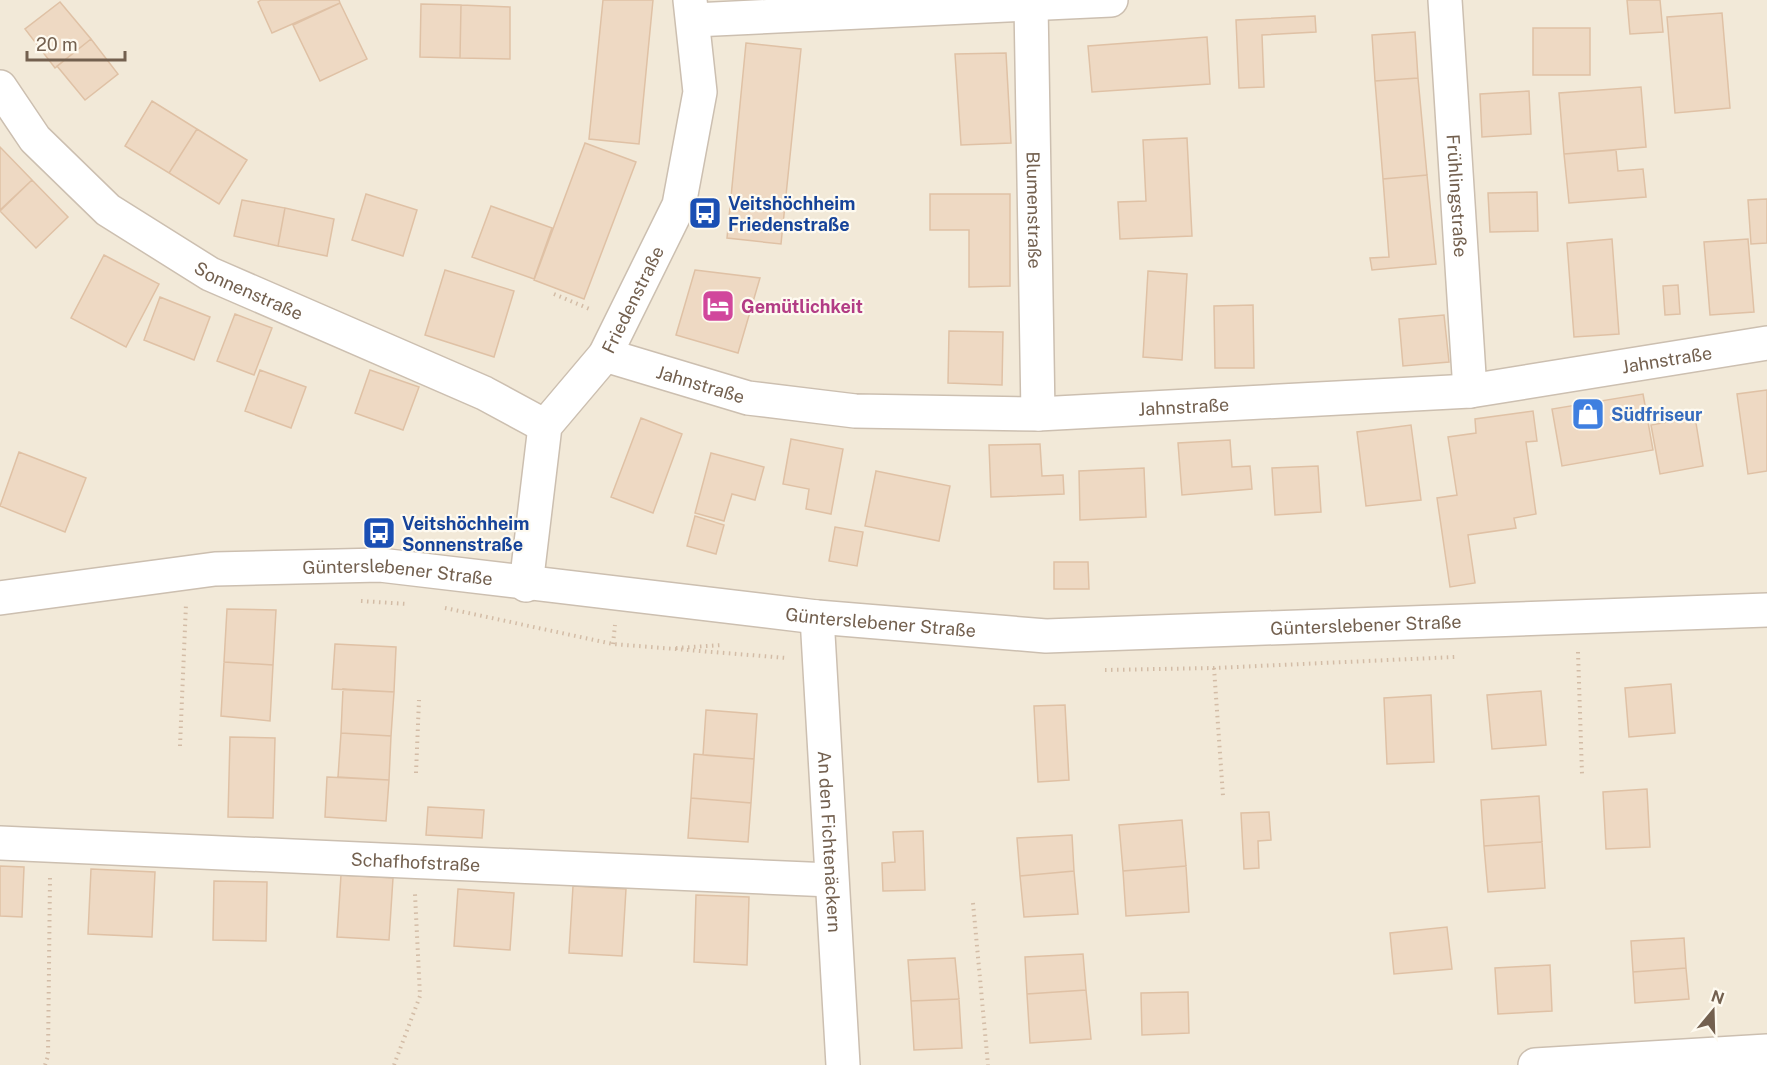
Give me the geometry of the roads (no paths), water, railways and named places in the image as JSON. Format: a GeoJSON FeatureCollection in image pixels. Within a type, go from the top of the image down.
{"type":"FeatureCollection","features":[{"type":"Feature","properties":{"kind":"street"},"geometry":{"type":"LineString","coordinates":[[692,10],[1031,4],[1111,0]]}},
{"type":"Feature","properties":{"kind":"street","name":"Frühlingstraße"},"geometry":{"type":"LineString","coordinates":[[1445,0],[1470,391]]}},
{"type":"Feature","properties":{"kind":"street","name":"Blumenstraße"},"geometry":{"type":"LineString","coordinates":[[1031,4],[1038,414]]}},
{"type":"Feature","properties":{"kind":"street","name":"Friedenstraße"},"geometry":{"type":"LineString","coordinates":[[545,426],[605,355],[679,206],[700,92],[692,10]]}},
{"type":"Feature","properties":{"kind":"street","name":"Sonnenstraße"},"geometry":{"type":"LineString","coordinates":[[0,87],[35,139],[108,210],[210,274],[484,393],[545,426]]}},
{"type":"Feature","properties":{"kind":"street","name":"Jahnstraße"},"geometry":{"type":"LineString","coordinates":[[605,355],[748,398],[855,411],[1038,414],[1470,391],[1767,343]]}},
{"type":"Feature","properties":{"kind":"street"},"geometry":{"type":"LineString","coordinates":[[526,585],[545,426]]}},
{"type":"Feature","properties":{"kind":"street","name":"Günterslebener Straße"},"geometry":{"type":"LineString","coordinates":[[0,598],[74,586],[215,569],[380,565],[526,585],[817,618],[1046,636],[1767,610]]}},
{"type":"Feature","properties":{"kind":"street","name":"An den Fichtenäckern"},"geometry":{"type":"LineString","coordinates":[[817,618],[843,1065]]}},
{"type":"Feature","properties":{"kind":"street","name":"Schafhofstraße"},"geometry":{"type":"LineString","coordinates":[[0,843],[831,880]]}},
{"type":"Feature","properties":{"kind":"street"},"geometry":{"type":"LineString","coordinates":[[1535,1065],[1767,1051]]}},
{"type":"Feature","properties":{"kind":"place","name":"Veitshöchheim Friedenstraße"},"geometry":{"type":"Point","coordinates":[705,213]}},
{"type":"Feature","properties":{"kind":"place","name":"Gemütlichkeit"},"geometry":{"type":"Point","coordinates":[718,306]}},
{"type":"Feature","properties":{"kind":"place","name":"Südfriseur"},"geometry":{"type":"Point","coordinates":[1588,414]}},
{"type":"Feature","properties":{"kind":"place","name":"Veitshöchheim Sonnenstraße"},"geometry":{"type":"Point","coordinates":[379,533]}}]}
